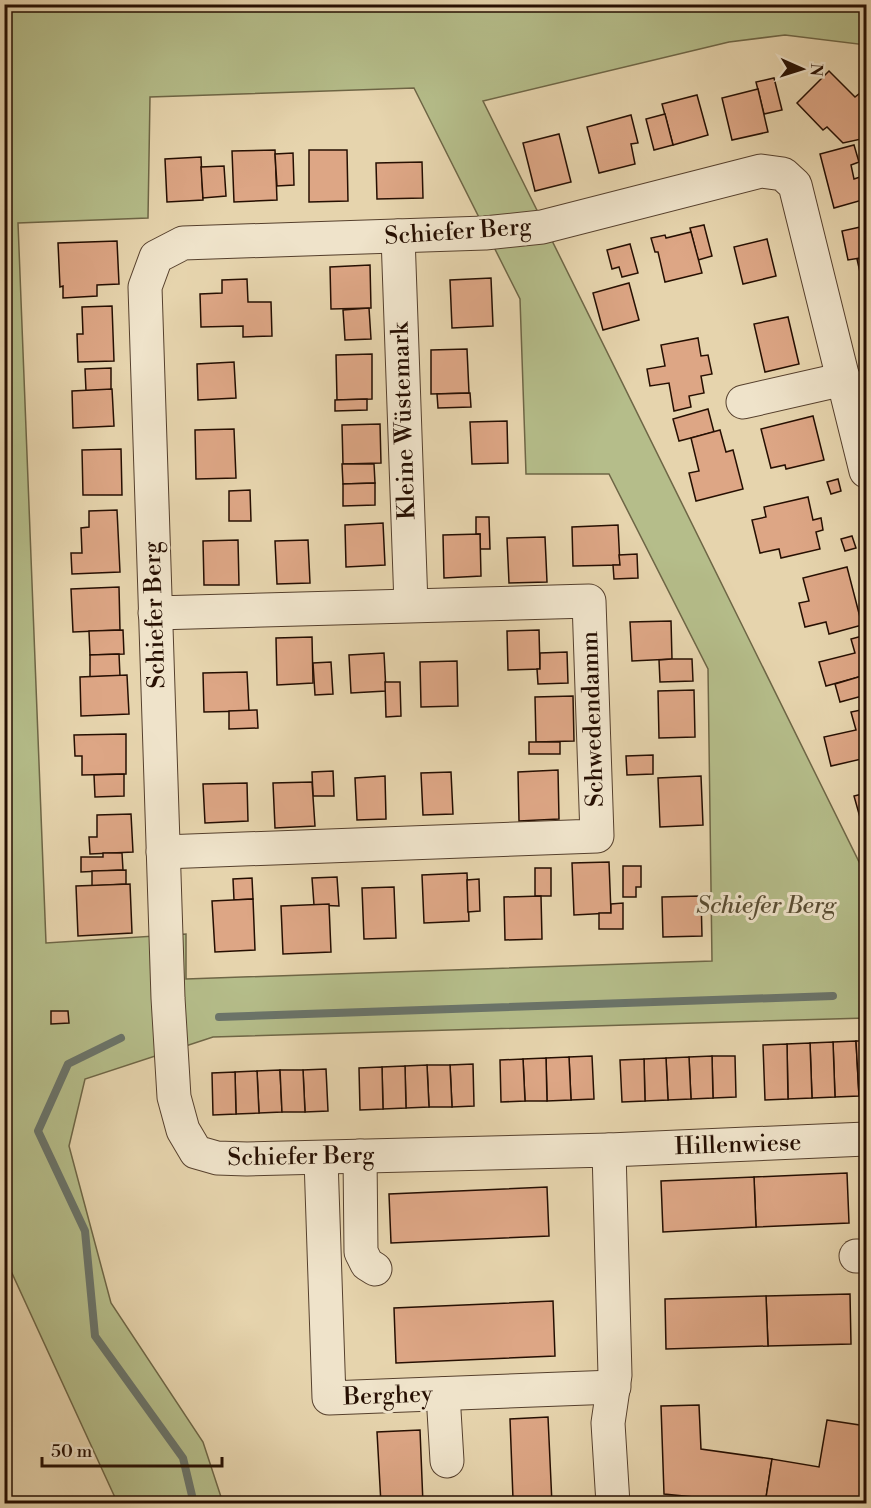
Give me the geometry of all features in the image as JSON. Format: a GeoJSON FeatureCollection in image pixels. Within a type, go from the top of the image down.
{"type":"FeatureCollection","features":[{"type":"Feature","properties":{"kind":"street","name":"Schiefer Berg"},"geometry":{"type":"LineString","coordinates":[[609,1150],[321,1159],[217,1158],[196,1152],[183,1130],[174,1097],[155,613],[145,287],[156,257],[183,243],[485,233],[542,227],[761,171],[783,174],[795,185],[867,471]]}},
{"type":"Feature","properties":{"kind":"street","name":"Kleine Wüstemark"},"geometry":{"type":"LineString","coordinates":[[398,236],[411,605]]}},
{"type":"Feature","properties":{"kind":"street"},"geometry":{"type":"LineString","coordinates":[[743,402],[844,379]]}},
{"type":"Feature","properties":{"kind":"street","name":"Schwedendamm"},"geometry":{"type":"LineString","coordinates":[[155,613],[589,601],[597,836],[163,852]]}},
{"type":"Feature","properties":{"kind":"street","name":"Hillenwiese"},"geometry":{"type":"LineString","coordinates":[[609,1150],[867,1139]]}},
{"type":"Feature","properties":{"kind":"street"},"geometry":{"type":"LineString","coordinates":[[609,1150],[615,1375],[608,1423],[613,1503]]}},
{"type":"Feature","properties":{"kind":"street"},"geometry":{"type":"LineString","coordinates":[[360,1156],[361,1252],[367,1264],[375,1269]]}},
{"type":"Feature","properties":{"kind":"street","name":"Berghey"},"geometry":{"type":"LineString","coordinates":[[321,1159],[328,1398],[614,1387]]}},
{"type":"Feature","properties":{"kind":"street"},"geometry":{"type":"LineString","coordinates":[[443,1394],[447,1461]]}},
{"type":"Feature","properties":{"kind":"green space"},"geometry":{"type":"Polygon","coordinates":[[[5,5],[866,5],[866,45],[785,35],[729,42],[483,101],[866,876],[866,1018],[213,1037],[85,1079],[69,1146],[111,1303],[203,1442],[223,1503],[118,1504],[5,1258],[5,5]],[[414,88],[150,97],[148,218],[18,223],[46,943],[186,934],[186,979],[712,961],[708,669],[609,474],[526,474],[520,299],[414,88]]]}},
{"type":"Feature","properties":{"kind":"building"},"geometry":{"type":"Polygon","coordinates":[[[829,71],[855,97],[865,89],[866,138],[843,143],[827,127],[823,130],[797,103],[829,71]]]}},
{"type":"Feature","properties":{"kind":"building"},"geometry":{"type":"Polygon","coordinates":[[[774,78],[782,110],[764,114],[756,82],[774,78]]]}},
{"type":"Feature","properties":{"kind":"building"},"geometry":{"type":"Polygon","coordinates":[[[758,89],[768,132],[732,140],[722,98],[758,89]]]}},
{"type":"Feature","properties":{"kind":"building"},"geometry":{"type":"Polygon","coordinates":[[[697,95],[708,135],[673,145],[662,104],[697,95]]]}},
{"type":"Feature","properties":{"kind":"building"},"geometry":{"type":"Polygon","coordinates":[[[665,114],[673,145],[654,150],[646,119],[665,114]]]}},
{"type":"Feature","properties":{"kind":"building"},"geometry":{"type":"Polygon","coordinates":[[[631,115],[638,143],[631,144],[635,164],[599,173],[587,127],[631,115]]]}},
{"type":"Feature","properties":{"kind":"building"},"geometry":{"type":"Polygon","coordinates":[[[559,134],[571,182],[535,191],[523,143],[559,134]]]}},
{"type":"Feature","properties":{"kind":"building"},"geometry":{"type":"Polygon","coordinates":[[[854,145],[859,162],[851,165],[854,179],[866,175],[866,199],[834,208],[820,154],[854,145]]]}},
{"type":"Feature","properties":{"kind":"building"},"geometry":{"type":"Polygon","coordinates":[[[275,150],[277,200],[234,202],[232,151],[275,150]]]}},
{"type":"Feature","properties":{"kind":"building"},"geometry":{"type":"Polygon","coordinates":[[[309,150],[347,150],[348,201],[309,202],[309,150]]]}},
{"type":"Feature","properties":{"kind":"building"},"geometry":{"type":"Polygon","coordinates":[[[293,153],[294,185],[277,186],[275,154],[293,153]]]}},
{"type":"Feature","properties":{"kind":"building"},"geometry":{"type":"Polygon","coordinates":[[[201,157],[203,200],[167,202],[165,159],[201,157]]]}},
{"type":"Feature","properties":{"kind":"building"},"geometry":{"type":"Polygon","coordinates":[[[422,162],[423,198],[377,199],[376,163],[422,162]]]}},
{"type":"Feature","properties":{"kind":"building"},"geometry":{"type":"Polygon","coordinates":[[[224,166],[226,196],[203,198],[201,167],[224,166]]]}},
{"type":"Feature","properties":{"kind":"building"},"geometry":{"type":"Polygon","coordinates":[[[704,225],[712,256],[698,260],[690,228],[704,225]]]}},
{"type":"Feature","properties":{"kind":"building"},"geometry":{"type":"Polygon","coordinates":[[[865,226],[866,257],[848,260],[842,231],[865,226]]]}},
{"type":"Feature","properties":{"kind":"building"},"geometry":{"type":"Polygon","coordinates":[[[691,232],[702,273],[665,282],[658,252],[655,252],[651,238],[665,235],[666,238],[691,232]]]}},
{"type":"Feature","properties":{"kind":"building"},"geometry":{"type":"Polygon","coordinates":[[[767,239],[776,276],[743,284],[734,247],[767,239]]]}},
{"type":"Feature","properties":{"kind":"building"},"geometry":{"type":"Polygon","coordinates":[[[117,241],[119,284],[97,285],[97,296],[63,298],[63,286],[60,287],[58,243],[117,241]]]}},
{"type":"Feature","properties":{"kind":"building"},"geometry":{"type":"Polygon","coordinates":[[[630,244],[638,273],[622,277],[619,267],[612,269],[607,250],[630,244]]]}},
{"type":"Feature","properties":{"kind":"building"},"geometry":{"type":"Polygon","coordinates":[[[866,257],[866,298],[857,259],[866,257]]]}},
{"type":"Feature","properties":{"kind":"building"},"geometry":{"type":"Polygon","coordinates":[[[370,265],[371,308],[331,309],[330,267],[370,265]]]}},
{"type":"Feature","properties":{"kind":"building"},"geometry":{"type":"Polygon","coordinates":[[[491,278],[493,326],[452,328],[450,280],[491,278]]]}},
{"type":"Feature","properties":{"kind":"building"},"geometry":{"type":"Polygon","coordinates":[[[247,279],[248,302],[271,302],[272,336],[243,337],[243,326],[201,327],[200,294],[222,293],[222,280],[247,279]]]}},
{"type":"Feature","properties":{"kind":"building"},"geometry":{"type":"Polygon","coordinates":[[[629,283],[639,320],[603,330],[593,293],[629,283]]]}},
{"type":"Feature","properties":{"kind":"building"},"geometry":{"type":"Polygon","coordinates":[[[112,306],[114,361],[78,362],[77,334],[83,334],[82,307],[112,306]]]}},
{"type":"Feature","properties":{"kind":"building"},"geometry":{"type":"Polygon","coordinates":[[[369,308],[371,339],[345,340],[343,310],[369,308]]]}},
{"type":"Feature","properties":{"kind":"building"},"geometry":{"type":"Polygon","coordinates":[[[788,317],[799,364],[765,372],[754,324],[788,317]]]}},
{"type":"Feature","properties":{"kind":"building"},"geometry":{"type":"Polygon","coordinates":[[[698,338],[701,356],[708,355],[712,374],[701,376],[704,393],[689,396],[691,407],[674,411],[669,383],[650,386],[647,369],[665,366],[661,345],[698,338]]]}},
{"type":"Feature","properties":{"kind":"building"},"geometry":{"type":"Polygon","coordinates":[[[467,349],[469,393],[431,394],[431,350],[467,349]]]}},
{"type":"Feature","properties":{"kind":"building"},"geometry":{"type":"Polygon","coordinates":[[[372,354],[372,399],[337,400],[336,355],[372,354]]]}},
{"type":"Feature","properties":{"kind":"building"},"geometry":{"type":"Polygon","coordinates":[[[234,362],[236,398],[198,400],[197,364],[234,362]]]}},
{"type":"Feature","properties":{"kind":"building"},"geometry":{"type":"Polygon","coordinates":[[[111,368],[111,390],[86,391],[85,369],[111,368]]]}},
{"type":"Feature","properties":{"kind":"building"},"geometry":{"type":"Polygon","coordinates":[[[112,389],[114,426],[73,428],[72,391],[112,389]]]}},
{"type":"Feature","properties":{"kind":"building"},"geometry":{"type":"Polygon","coordinates":[[[470,393],[471,407],[438,408],[437,394],[470,393]]]}},
{"type":"Feature","properties":{"kind":"building"},"geometry":{"type":"Polygon","coordinates":[[[367,399],[367,410],[335,411],[335,400],[367,399]]]}},
{"type":"Feature","properties":{"kind":"building"},"geometry":{"type":"Polygon","coordinates":[[[708,409],[714,432],[679,441],[673,419],[708,409]]]}},
{"type":"Feature","properties":{"kind":"building"},"geometry":{"type":"Polygon","coordinates":[[[813,416],[824,460],[786,469],[785,465],[771,468],[761,429],[813,416]]]}},
{"type":"Feature","properties":{"kind":"building"},"geometry":{"type":"Polygon","coordinates":[[[507,421],[508,463],[472,464],[470,422],[507,421]]]}},
{"type":"Feature","properties":{"kind":"building"},"geometry":{"type":"Polygon","coordinates":[[[380,424],[381,463],[343,464],[342,425],[380,424]]]}},
{"type":"Feature","properties":{"kind":"building"},"geometry":{"type":"Polygon","coordinates":[[[234,429],[236,478],[196,479],[195,430],[234,429]]]}},
{"type":"Feature","properties":{"kind":"building"},"geometry":{"type":"Polygon","coordinates":[[[720,430],[726,452],[733,450],[743,489],[696,501],[689,473],[699,471],[691,438],[720,430]]]}},
{"type":"Feature","properties":{"kind":"building"},"geometry":{"type":"Polygon","coordinates":[[[121,449],[122,495],[83,495],[82,450],[121,449]]]}},
{"type":"Feature","properties":{"kind":"building"},"geometry":{"type":"Polygon","coordinates":[[[342,464],[374,464],[375,483],[343,484],[342,464]]]}},
{"type":"Feature","properties":{"kind":"building"},"geometry":{"type":"Polygon","coordinates":[[[838,479],[841,491],[831,494],[827,482],[838,479]]]}},
{"type":"Feature","properties":{"kind":"building"},"geometry":{"type":"Polygon","coordinates":[[[375,483],[375,505],[343,506],[343,484],[375,483]]]}},
{"type":"Feature","properties":{"kind":"building"},"geometry":{"type":"Polygon","coordinates":[[[250,490],[251,521],[229,521],[229,491],[250,490]]]}},
{"type":"Feature","properties":{"kind":"building"},"geometry":{"type":"Polygon","coordinates":[[[808,497],[813,520],[821,518],[823,530],[816,532],[820,549],[781,558],[779,549],[760,553],[752,520],[766,517],[764,507],[808,497]]]}},
{"type":"Feature","properties":{"kind":"building"},"geometry":{"type":"Polygon","coordinates":[[[117,510],[120,572],[72,574],[71,553],[82,553],[81,528],[89,527],[89,511],[117,510]]]}},
{"type":"Feature","properties":{"kind":"building"},"geometry":{"type":"Polygon","coordinates":[[[476,517],[489,517],[490,549],[480,549],[480,534],[476,534],[476,517]]]}},
{"type":"Feature","properties":{"kind":"building"},"geometry":{"type":"Polygon","coordinates":[[[383,523],[385,565],[346,567],[345,525],[383,523]]]}},
{"type":"Feature","properties":{"kind":"building"},"geometry":{"type":"Polygon","coordinates":[[[618,525],[620,565],[573,566],[572,527],[618,525]]]}},
{"type":"Feature","properties":{"kind":"building"},"geometry":{"type":"Polygon","coordinates":[[[480,534],[481,576],[444,578],[443,535],[480,534]]]}},
{"type":"Feature","properties":{"kind":"building"},"geometry":{"type":"Polygon","coordinates":[[[852,536],[856,548],[845,551],[841,539],[852,536]]]}},
{"type":"Feature","properties":{"kind":"building"},"geometry":{"type":"Polygon","coordinates":[[[545,537],[547,582],[509,583],[507,538],[545,537]]]}},
{"type":"Feature","properties":{"kind":"building"},"geometry":{"type":"Polygon","coordinates":[[[238,540],[239,585],[204,585],[203,541],[238,540]]]}},
{"type":"Feature","properties":{"kind":"building"},"geometry":{"type":"Polygon","coordinates":[[[308,540],[310,583],[277,584],[275,541],[308,540]]]}},
{"type":"Feature","properties":{"kind":"building"},"geometry":{"type":"Polygon","coordinates":[[[637,554],[638,578],[614,579],[613,565],[620,565],[619,555],[637,554]]]}},
{"type":"Feature","properties":{"kind":"building"},"geometry":{"type":"Polygon","coordinates":[[[847,567],[862,625],[829,634],[826,622],[805,627],[799,603],[809,601],[803,578],[847,567]]]}},
{"type":"Feature","properties":{"kind":"building"},"geometry":{"type":"Polygon","coordinates":[[[119,587],[120,630],[73,632],[71,589],[119,587]]]}},
{"type":"Feature","properties":{"kind":"building"},"geometry":{"type":"Polygon","coordinates":[[[671,621],[672,659],[632,661],[630,622],[671,621]]]}},
{"type":"Feature","properties":{"kind":"building"},"geometry":{"type":"Polygon","coordinates":[[[123,630],[124,654],[90,655],[89,631],[123,630]]]}},
{"type":"Feature","properties":{"kind":"building"},"geometry":{"type":"Polygon","coordinates":[[[539,630],[540,669],[508,670],[507,631],[539,630]]]}},
{"type":"Feature","properties":{"kind":"building"},"geometry":{"type":"Polygon","coordinates":[[[866,635],[866,675],[826,686],[819,662],[855,653],[851,639],[866,635]]]}},
{"type":"Feature","properties":{"kind":"building"},"geometry":{"type":"Polygon","coordinates":[[[312,637],[313,683],[277,685],[276,638],[312,637]]]}},
{"type":"Feature","properties":{"kind":"building"},"geometry":{"type":"Polygon","coordinates":[[[567,652],[568,683],[538,684],[537,669],[540,669],[540,653],[567,652]]]}},
{"type":"Feature","properties":{"kind":"building"},"geometry":{"type":"Polygon","coordinates":[[[384,653],[386,691],[351,693],[349,655],[384,653]]]}},
{"type":"Feature","properties":{"kind":"building"},"geometry":{"type":"Polygon","coordinates":[[[119,654],[120,676],[90,677],[90,655],[119,654]]]}},
{"type":"Feature","properties":{"kind":"building"},"geometry":{"type":"Polygon","coordinates":[[[692,659],[693,681],[660,682],[659,660],[692,659]]]}},
{"type":"Feature","properties":{"kind":"building"},"geometry":{"type":"Polygon","coordinates":[[[457,661],[458,706],[421,707],[420,662],[457,661]]]}},
{"type":"Feature","properties":{"kind":"building"},"geometry":{"type":"Polygon","coordinates":[[[331,662],[333,694],[315,695],[313,663],[331,662]]]}},
{"type":"Feature","properties":{"kind":"building"},"geometry":{"type":"Polygon","coordinates":[[[247,672],[249,711],[204,712],[203,673],[247,672]]]}},
{"type":"Feature","properties":{"kind":"building"},"geometry":{"type":"Polygon","coordinates":[[[127,675],[129,714],[81,716],[80,677],[127,675]]]}},
{"type":"Feature","properties":{"kind":"building"},"geometry":{"type":"Polygon","coordinates":[[[865,675],[866,695],[840,702],[835,684],[865,675]]]}},
{"type":"Feature","properties":{"kind":"building"},"geometry":{"type":"Polygon","coordinates":[[[385,682],[400,682],[401,716],[386,717],[385,682]]]}},
{"type":"Feature","properties":{"kind":"building"},"geometry":{"type":"Polygon","coordinates":[[[694,690],[695,737],[659,738],[658,691],[694,690]]]}},
{"type":"Feature","properties":{"kind":"building"},"geometry":{"type":"Polygon","coordinates":[[[573,696],[574,741],[536,742],[535,697],[573,696]]]}},
{"type":"Feature","properties":{"kind":"building"},"geometry":{"type":"Polygon","coordinates":[[[866,709],[866,758],[831,766],[824,737],[856,730],[851,712],[866,709]]]}},
{"type":"Feature","properties":{"kind":"building"},"geometry":{"type":"Polygon","coordinates":[[[257,710],[258,728],[229,729],[229,711],[257,710]]]}},
{"type":"Feature","properties":{"kind":"building"},"geometry":{"type":"Polygon","coordinates":[[[126,734],[126,774],[82,775],[82,756],[75,756],[74,735],[126,734]]]}},
{"type":"Feature","properties":{"kind":"building"},"geometry":{"type":"Polygon","coordinates":[[[529,742],[560,742],[560,754],[529,754],[529,742]]]}},
{"type":"Feature","properties":{"kind":"building"},"geometry":{"type":"Polygon","coordinates":[[[653,755],[653,774],[627,775],[626,756],[653,755]]]}},
{"type":"Feature","properties":{"kind":"building"},"geometry":{"type":"Polygon","coordinates":[[[558,770],[559,819],[519,821],[518,772],[558,770]]]}},
{"type":"Feature","properties":{"kind":"building"},"geometry":{"type":"Polygon","coordinates":[[[333,771],[334,796],[313,796],[312,772],[333,771]]]}},
{"type":"Feature","properties":{"kind":"building"},"geometry":{"type":"Polygon","coordinates":[[[451,772],[453,814],[423,815],[421,773],[451,772]]]}},
{"type":"Feature","properties":{"kind":"building"},"geometry":{"type":"Polygon","coordinates":[[[124,774],[124,796],[95,797],[94,775],[124,774]]]}},
{"type":"Feature","properties":{"kind":"building"},"geometry":{"type":"Polygon","coordinates":[[[385,776],[386,819],[357,820],[355,778],[385,776]]]}},
{"type":"Feature","properties":{"kind":"building"},"geometry":{"type":"Polygon","coordinates":[[[701,776],[703,825],[660,827],[658,778],[701,776]]]}},
{"type":"Feature","properties":{"kind":"building"},"geometry":{"type":"Polygon","coordinates":[[[312,782],[315,826],[275,828],[273,783],[312,782]]]}},
{"type":"Feature","properties":{"kind":"building"},"geometry":{"type":"Polygon","coordinates":[[[247,783],[248,821],[205,823],[203,784],[247,783]]]}},
{"type":"Feature","properties":{"kind":"building"},"geometry":{"type":"Polygon","coordinates":[[[866,793],[866,820],[861,821],[854,796],[866,793]]]}},
{"type":"Feature","properties":{"kind":"building"},"geometry":{"type":"Polygon","coordinates":[[[131,814],[133,852],[90,854],[89,837],[97,837],[97,815],[131,814]]]}},
{"type":"Feature","properties":{"kind":"building"},"geometry":{"type":"Polygon","coordinates":[[[103,853],[122,853],[123,870],[81,872],[81,857],[103,857],[103,853]]]}},
{"type":"Feature","properties":{"kind":"building"},"geometry":{"type":"Polygon","coordinates":[[[609,862],[611,913],[574,915],[572,863],[609,862]]]}},
{"type":"Feature","properties":{"kind":"building"},"geometry":{"type":"Polygon","coordinates":[[[623,866],[641,866],[641,887],[636,887],[636,897],[623,897],[623,866]]]}},
{"type":"Feature","properties":{"kind":"building"},"geometry":{"type":"Polygon","coordinates":[[[535,868],[551,868],[551,896],[535,896],[535,868]]]}},
{"type":"Feature","properties":{"kind":"building"},"geometry":{"type":"Polygon","coordinates":[[[126,870],[126,884],[92,886],[92,871],[126,870]]]}},
{"type":"Feature","properties":{"kind":"building"},"geometry":{"type":"Polygon","coordinates":[[[467,873],[469,921],[424,923],[422,875],[467,873]]]}},
{"type":"Feature","properties":{"kind":"building"},"geometry":{"type":"Polygon","coordinates":[[[337,877],[339,906],[314,905],[312,878],[337,877]]]}},
{"type":"Feature","properties":{"kind":"building"},"geometry":{"type":"Polygon","coordinates":[[[252,878],[253,899],[234,900],[233,879],[252,878]]]}},
{"type":"Feature","properties":{"kind":"building"},"geometry":{"type":"Polygon","coordinates":[[[479,879],[480,911],[468,912],[467,880],[479,879]]]}},
{"type":"Feature","properties":{"kind":"building"},"geometry":{"type":"Polygon","coordinates":[[[130,884],[132,933],[78,936],[76,886],[130,884]]]}},
{"type":"Feature","properties":{"kind":"building"},"geometry":{"type":"Polygon","coordinates":[[[394,887],[396,938],[364,939],[362,888],[394,887]]]}},
{"type":"Feature","properties":{"kind":"building"},"geometry":{"type":"Polygon","coordinates":[[[541,896],[542,939],[505,940],[504,897],[541,896]]]}},
{"type":"Feature","properties":{"kind":"building"},"geometry":{"type":"Polygon","coordinates":[[[701,896],[702,936],[663,937],[662,897],[701,896]]]}},
{"type":"Feature","properties":{"kind":"building"},"geometry":{"type":"Polygon","coordinates":[[[253,899],[255,950],[215,952],[212,901],[253,899]]]}},
{"type":"Feature","properties":{"kind":"building"},"geometry":{"type":"Polygon","coordinates":[[[623,903],[623,929],[599,929],[599,913],[611,913],[611,904],[623,903]]]}},
{"type":"Feature","properties":{"kind":"building"},"geometry":{"type":"Polygon","coordinates":[[[329,904],[331,952],[283,954],[281,906],[329,904]]]}},
{"type":"Feature","properties":{"kind":"building"},"geometry":{"type":"Polygon","coordinates":[[[51,1011],[68,1011],[69,1023],[51,1024],[51,1011]]]}},
{"type":"Feature","properties":{"kind":"building"},"geometry":{"type":"Polygon","coordinates":[[[856,1041],[859,1096],[835,1097],[833,1042],[856,1041]]]}},
{"type":"Feature","properties":{"kind":"building"},"geometry":{"type":"Polygon","coordinates":[[[856,1041],[866,1041],[866,1096],[859,1096],[856,1041]]]}},
{"type":"Feature","properties":{"kind":"building"},"geometry":{"type":"Polygon","coordinates":[[[833,1042],[835,1097],[812,1098],[810,1043],[833,1042]]]}},
{"type":"Feature","properties":{"kind":"building"},"geometry":{"type":"Polygon","coordinates":[[[810,1043],[812,1098],[788,1099],[787,1044],[810,1043]]]}},
{"type":"Feature","properties":{"kind":"building"},"geometry":{"type":"Polygon","coordinates":[[[787,1044],[788,1099],[765,1100],[763,1045],[787,1044]]]}},
{"type":"Feature","properties":{"kind":"building"},"geometry":{"type":"Polygon","coordinates":[[[592,1056],[594,1099],[571,1100],[569,1057],[592,1056]]]}},
{"type":"Feature","properties":{"kind":"building"},"geometry":{"type":"Polygon","coordinates":[[[712,1056],[735,1056],[736,1097],[713,1098],[712,1056]]]}},
{"type":"Feature","properties":{"kind":"building"},"geometry":{"type":"Polygon","coordinates":[[[712,1056],[713,1098],[691,1099],[689,1057],[712,1056]]]}},
{"type":"Feature","properties":{"kind":"building"},"geometry":{"type":"Polygon","coordinates":[[[569,1057],[571,1100],[547,1101],[546,1058],[569,1057]]]}},
{"type":"Feature","properties":{"kind":"building"},"geometry":{"type":"Polygon","coordinates":[[[689,1057],[691,1099],[668,1100],[666,1058],[689,1057]]]}},
{"type":"Feature","properties":{"kind":"building"},"geometry":{"type":"Polygon","coordinates":[[[546,1058],[547,1101],[525,1101],[523,1059],[546,1058]]]}},
{"type":"Feature","properties":{"kind":"building"},"geometry":{"type":"Polygon","coordinates":[[[666,1058],[668,1100],[645,1101],[644,1059],[666,1058]]]}},
{"type":"Feature","properties":{"kind":"building"},"geometry":{"type":"Polygon","coordinates":[[[523,1059],[525,1101],[501,1102],[500,1060],[523,1059]]]}},
{"type":"Feature","properties":{"kind":"building"},"geometry":{"type":"Polygon","coordinates":[[[644,1059],[645,1101],[622,1102],[620,1060],[644,1059]]]}},
{"type":"Feature","properties":{"kind":"building"},"geometry":{"type":"Polygon","coordinates":[[[473,1064],[474,1106],[452,1107],[450,1065],[473,1064]]]}},
{"type":"Feature","properties":{"kind":"building"},"geometry":{"type":"Polygon","coordinates":[[[427,1065],[450,1065],[452,1107],[429,1107],[427,1065]]]}},
{"type":"Feature","properties":{"kind":"building"},"geometry":{"type":"Polygon","coordinates":[[[427,1065],[429,1107],[406,1108],[405,1066],[427,1065]]]}},
{"type":"Feature","properties":{"kind":"building"},"geometry":{"type":"Polygon","coordinates":[[[405,1066],[406,1108],[383,1109],[382,1067],[405,1066]]]}},
{"type":"Feature","properties":{"kind":"building"},"geometry":{"type":"Polygon","coordinates":[[[382,1067],[383,1109],[360,1110],[359,1068],[382,1067]]]}},
{"type":"Feature","properties":{"kind":"building"},"geometry":{"type":"Polygon","coordinates":[[[326,1069],[328,1111],[305,1112],[303,1070],[326,1069]]]}},
{"type":"Feature","properties":{"kind":"building"},"geometry":{"type":"Polygon","coordinates":[[[280,1070],[282,1112],[259,1113],[257,1071],[280,1070]]]}},
{"type":"Feature","properties":{"kind":"building"},"geometry":{"type":"Polygon","coordinates":[[[280,1070],[303,1070],[305,1112],[282,1112],[280,1070]]]}},
{"type":"Feature","properties":{"kind":"building"},"geometry":{"type":"Polygon","coordinates":[[[257,1071],[259,1113],[236,1114],[235,1072],[257,1071]]]}},
{"type":"Feature","properties":{"kind":"building"},"geometry":{"type":"Polygon","coordinates":[[[235,1072],[236,1114],[213,1115],[212,1073],[235,1072]]]}},
{"type":"Feature","properties":{"kind":"building"},"geometry":{"type":"Polygon","coordinates":[[[847,1173],[849,1223],[756,1227],[754,1177],[847,1173]]]}},
{"type":"Feature","properties":{"kind":"building"},"geometry":{"type":"Polygon","coordinates":[[[754,1177],[756,1227],[663,1232],[661,1181],[754,1177]]]}},
{"type":"Feature","properties":{"kind":"building"},"geometry":{"type":"Polygon","coordinates":[[[547,1187],[549,1236],[391,1243],[389,1194],[547,1187]]]}},
{"type":"Feature","properties":{"kind":"building"},"geometry":{"type":"Polygon","coordinates":[[[850,1294],[851,1344],[768,1346],[766,1296],[850,1294]]]}},
{"type":"Feature","properties":{"kind":"building"},"geometry":{"type":"Polygon","coordinates":[[[766,1296],[768,1346],[666,1349],[665,1299],[766,1296]]]}},
{"type":"Feature","properties":{"kind":"building"},"geometry":{"type":"Polygon","coordinates":[[[553,1301],[555,1356],[396,1363],[394,1308],[553,1301]]]}},
{"type":"Feature","properties":{"kind":"building"},"geometry":{"type":"Polygon","coordinates":[[[699,1405],[701,1449],[772,1459],[765,1504],[664,1494],[661,1406],[699,1405]]]}},
{"type":"Feature","properties":{"kind":"building"},"geometry":{"type":"Polygon","coordinates":[[[548,1417],[552,1504],[461,1504],[461,1501],[513,1499],[510,1419],[548,1417]]]}},
{"type":"Feature","properties":{"kind":"building"},"geometry":{"type":"Polygon","coordinates":[[[827,1420],[866,1426],[866,1504],[765,1504],[772,1459],[819,1467],[827,1420]]]}},
{"type":"Feature","properties":{"kind":"building"},"geometry":{"type":"Polygon","coordinates":[[[420,1430],[423,1504],[381,1504],[377,1432],[420,1430]]]}},
{"type":"Feature","properties":{"kind":"waterway"},"geometry":{"type":"LineString","coordinates":[[219,1017],[833,996]]}},
{"type":"Feature","properties":{"kind":"waterway"},"geometry":{"type":"LineString","coordinates":[[121,1038],[68,1064],[38,1131],[85,1231],[95,1336],[183,1458],[194,1504]]}}]}
